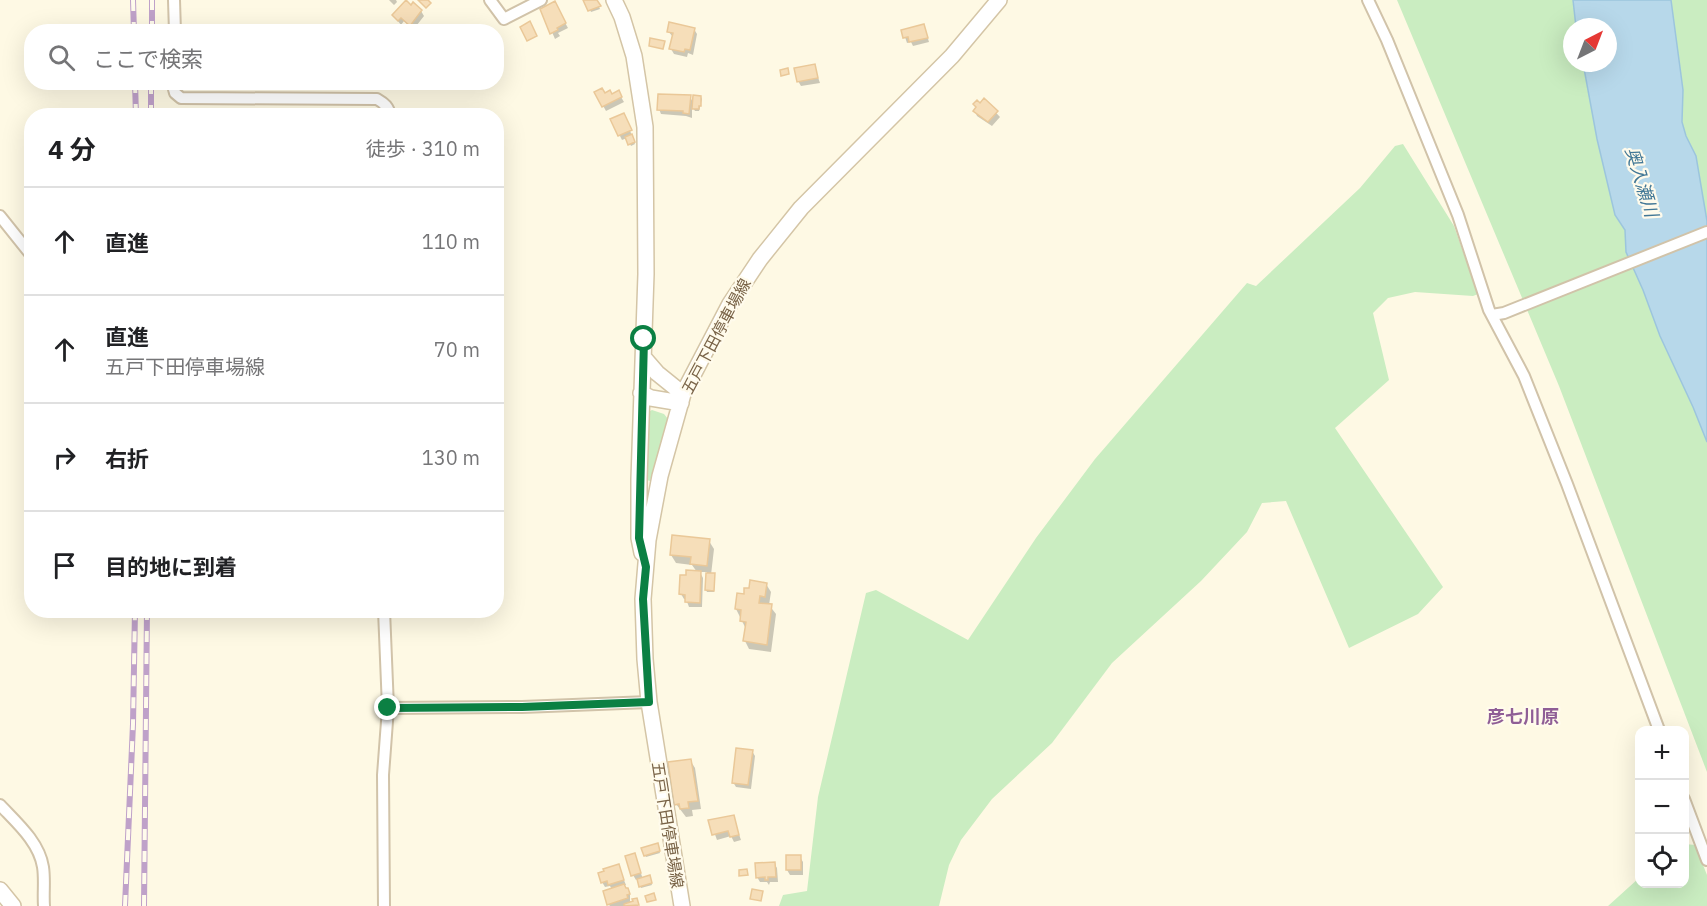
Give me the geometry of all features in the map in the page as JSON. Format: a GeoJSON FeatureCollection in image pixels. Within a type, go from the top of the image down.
{"type":"FeatureCollection","features":[{"type":"Feature","properties":{"kind":"main road"},"geometry":{"type":"LineString","coordinates":[[614,0],[622,17],[634,56],[645,127],[645,358],[641,393],[639,538],[646,567]]}},
{"type":"Feature","properties":{"kind":"main road","name":"五戸下田停車場線"},"geometry":{"type":"LineString","coordinates":[[682,906],[649,702],[643,599],[648,540],[660,476],[682,399],[730,304],[773,242],[801,208],[952,56],[999,0]]}},
{"type":"Feature","properties":{"kind":"main road"},"geometry":{"type":"LineString","coordinates":[[645,358],[657,374],[682,399]]}},
{"type":"Feature","properties":{"kind":"main road"},"geometry":{"type":"LineString","coordinates":[[641,393],[651,398],[682,399]]}},
{"type":"Feature","properties":{"kind":"main road"},"geometry":{"type":"LineString","coordinates":[[0,890],[13,906]]}},
{"type":"Feature","properties":{"kind":"street"},"geometry":{"type":"LineString","coordinates":[[174,0],[175,24]]}},
{"type":"Feature","properties":{"kind":"street"},"geometry":{"type":"LineString","coordinates":[[490,0],[504,19],[540,0]]}},
{"type":"Feature","properties":{"kind":"street"},"geometry":{"type":"LineString","coordinates":[[1368,0],[1387,40],[1524,376],[1658,726]]}},
{"type":"Feature","properties":{"kind":"street"},"geometry":{"type":"LineString","coordinates":[[174,90],[181,98],[377,99],[388,108]]}},
{"type":"Feature","properties":{"kind":"street"},"geometry":{"type":"LineString","coordinates":[[0,216],[24,246]]}},
{"type":"Feature","properties":{"kind":"street"},"geometry":{"type":"LineString","coordinates":[[1498,314],[1707,232]]}},
{"type":"Feature","properties":{"kind":"street"},"geometry":{"type":"LineString","coordinates":[[384,618],[388,708],[383,775],[384,906]]}},
{"type":"Feature","properties":{"kind":"street"},"geometry":{"type":"LineString","coordinates":[[388,708],[522,707],[649,702]]}},
{"type":"Feature","properties":{"kind":"street"},"geometry":{"type":"LineString","coordinates":[[0,805],[30,838],[41,856],[44,870],[44,906]]}},
{"type":"Feature","properties":{"kind":"street"},"geometry":{"type":"LineString","coordinates":[[1689,812],[1707,860]]}},
{"type":"Feature","properties":{"kind":"green space"},"geometry":{"type":"Polygon","coordinates":[[[1397,0],[1573,0],[1575,18],[1563,18],[1563,72],[1585,72],[1597,139],[1615,215],[1625,230],[1626,252],[1707,442],[1707,772],[1559,386],[1397,0]]]}},
{"type":"Feature","properties":{"kind":"green space"},"geometry":{"type":"Polygon","coordinates":[[[1671,0],[1707,0],[1707,221],[1696,156],[1682,122],[1683,90],[1671,0]]]}},
{"type":"Feature","properties":{"kind":"green space"},"geometry":{"type":"Polygon","coordinates":[[[1403,144],[1454,226],[1478,294],[1473,296],[1415,292],[1388,298],[1373,313],[1389,380],[1335,428],[1443,587],[1418,614],[1349,648],[1286,501],[1262,503],[1247,532],[1201,581],[1112,663],[1052,743],[992,799],[961,840],[949,865],[939,906],[779,906],[783,895],[807,891],[818,797],[866,593],[876,590],[968,640],[1036,538],[1095,459],[1247,283],[1256,286],[1360,188],[1395,146],[1403,144]]]}},
{"type":"Feature","properties":{"kind":"green space"},"geometry":{"type":"Polygon","coordinates":[[[652,410],[664,414],[668,419],[650,481],[644,479],[646,413],[652,410]]]}},
{"type":"Feature","properties":{"kind":"green space"},"geometry":{"type":"Polygon","coordinates":[[[1689,844],[1695,845],[1707,875],[1707,906],[1608,906],[1635,882],[1635,888],[1689,888],[1689,844]]]}},
{"type":"Feature","properties":{"kind":"water","name":"奥入瀬川"},"geometry":{"type":"Polygon","coordinates":[[[1573,0],[1671,0],[1683,90],[1682,122],[1696,156],[1707,221],[1707,442],[1626,252],[1625,230],[1615,215],[1597,139],[1585,72],[1617,72],[1617,18],[1575,18],[1573,0]]]}},
{"type":"Feature","properties":{"kind":"building"},"geometry":{"type":"Polygon","coordinates":[[[406,0],[411,5],[413,2],[422,10],[412,24],[408,24],[401,18],[398,21],[392,15],[406,0]]]}},
{"type":"Feature","properties":{"kind":"building"},"geometry":{"type":"Polygon","coordinates":[[[418,0],[428,0],[431,3],[426,8],[418,0]]]}},
{"type":"Feature","properties":{"kind":"building"},"geometry":{"type":"Polygon","coordinates":[[[583,0],[597,0],[601,6],[588,11],[583,0]]]}},
{"type":"Feature","properties":{"kind":"building"},"geometry":{"type":"Polygon","coordinates":[[[555,1],[566,23],[550,34],[540,9],[555,1]]]}},
{"type":"Feature","properties":{"kind":"building"},"geometry":{"type":"Polygon","coordinates":[[[530,21],[537,36],[527,41],[520,27],[530,21]]]}},
{"type":"Feature","properties":{"kind":"building"},"geometry":{"type":"Polygon","coordinates":[[[669,22],[695,28],[690,50],[685,49],[684,52],[669,49],[673,33],[667,32],[669,22]]]}},
{"type":"Feature","properties":{"kind":"building"},"geometry":{"type":"Polygon","coordinates":[[[924,24],[928,38],[909,42],[908,37],[903,38],[901,30],[924,24]]]}},
{"type":"Feature","properties":{"kind":"building"},"geometry":{"type":"Polygon","coordinates":[[[650,38],[665,41],[663,49],[649,46],[650,38]]]}},
{"type":"Feature","properties":{"kind":"building"},"geometry":{"type":"Polygon","coordinates":[[[815,64],[818,78],[797,82],[794,68],[815,64]]]}},
{"type":"Feature","properties":{"kind":"building"},"geometry":{"type":"Polygon","coordinates":[[[788,68],[789,74],[781,76],[780,70],[788,68]]]}},
{"type":"Feature","properties":{"kind":"building"},"geometry":{"type":"Polygon","coordinates":[[[602,88],[605,93],[610,90],[612,94],[619,90],[622,97],[602,107],[594,92],[602,88]]]}},
{"type":"Feature","properties":{"kind":"building"},"geometry":{"type":"Polygon","coordinates":[[[658,94],[691,95],[689,114],[683,111],[657,110],[658,94]]]}},
{"type":"Feature","properties":{"kind":"building"},"geometry":{"type":"Polygon","coordinates":[[[693,95],[701,96],[699,109],[692,109],[693,95]]]}},
{"type":"Feature","properties":{"kind":"building"},"geometry":{"type":"Polygon","coordinates":[[[984,98],[998,111],[988,122],[973,111],[976,107],[973,104],[977,100],[980,103],[984,98]]]}},
{"type":"Feature","properties":{"kind":"building"},"geometry":{"type":"Polygon","coordinates":[[[624,113],[632,130],[618,136],[610,119],[624,113]]]}},
{"type":"Feature","properties":{"kind":"building"},"geometry":{"type":"Polygon","coordinates":[[[632,134],[635,142],[628,145],[625,137],[632,134]]]}},
{"type":"Feature","properties":{"kind":"building"},"geometry":{"type":"Polygon","coordinates":[[[672,535],[710,539],[707,566],[690,564],[691,557],[670,555],[672,535]]]}},
{"type":"Feature","properties":{"kind":"building"},"geometry":{"type":"Polygon","coordinates":[[[686,570],[701,571],[700,603],[685,602],[685,595],[679,594],[680,575],[686,575],[686,570]]]}},
{"type":"Feature","properties":{"kind":"building"},"geometry":{"type":"Polygon","coordinates":[[[706,573],[715,573],[714,591],[705,590],[706,573]]]}},
{"type":"Feature","properties":{"kind":"building"},"geometry":{"type":"Polygon","coordinates":[[[750,580],[767,583],[765,597],[760,596],[759,603],[772,604],[767,645],[743,641],[746,622],[740,621],[741,610],[735,609],[737,593],[744,594],[744,588],[749,588],[750,580]]]}},
{"type":"Feature","properties":{"kind":"building"},"geometry":{"type":"Polygon","coordinates":[[[736,748],[753,750],[748,785],[732,783],[736,748]]]}},
{"type":"Feature","properties":{"kind":"building"},"geometry":{"type":"Polygon","coordinates":[[[691,759],[698,801],[688,802],[689,808],[680,809],[679,804],[674,805],[668,762],[691,759]]]}},
{"type":"Feature","properties":{"kind":"building"},"geometry":{"type":"Polygon","coordinates":[[[734,815],[739,835],[730,837],[728,831],[712,835],[708,820],[734,815]]]}},
{"type":"Feature","properties":{"kind":"building"},"geometry":{"type":"Polygon","coordinates":[[[658,843],[660,851],[644,856],[641,848],[658,843]]]}},
{"type":"Feature","properties":{"kind":"building"},"geometry":{"type":"Polygon","coordinates":[[[635,853],[641,873],[631,876],[625,856],[635,853]]]}},
{"type":"Feature","properties":{"kind":"building"},"geometry":{"type":"Polygon","coordinates":[[[786,855],[801,855],[801,870],[786,870],[786,855]]]}},
{"type":"Feature","properties":{"kind":"building"},"geometry":{"type":"Polygon","coordinates":[[[775,862],[776,877],[768,877],[768,880],[765,880],[765,877],[756,878],[755,863],[775,862]]]}},
{"type":"Feature","properties":{"kind":"building"},"geometry":{"type":"Polygon","coordinates":[[[619,864],[624,880],[608,885],[607,881],[601,883],[598,873],[619,864]]]}},
{"type":"Feature","properties":{"kind":"building"},"geometry":{"type":"Polygon","coordinates":[[[747,869],[748,875],[739,876],[739,870],[747,869]]]}},
{"type":"Feature","properties":{"kind":"building"},"geometry":{"type":"Polygon","coordinates":[[[650,875],[652,883],[639,887],[637,879],[650,875]]]}},
{"type":"Feature","properties":{"kind":"building"},"geometry":{"type":"Polygon","coordinates":[[[624,884],[630,894],[627,895],[628,898],[607,905],[603,891],[624,884]]]}},
{"type":"Feature","properties":{"kind":"building"},"geometry":{"type":"Polygon","coordinates":[[[752,889],[763,891],[761,901],[750,899],[752,889]]]}},
{"type":"Feature","properties":{"kind":"building"},"geometry":{"type":"Polygon","coordinates":[[[654,893],[656,900],[647,902],[645,896],[654,893]]]}},
{"type":"Feature","properties":{"kind":"building"},"geometry":{"type":"Polygon","coordinates":[[[637,898],[639,905],[624,906],[633,901],[632,899],[637,898]]]}},
{"type":"Feature","properties":{"kind":"railway"},"geometry":{"type":"LineString","coordinates":[[133,0],[134,24]]}},
{"type":"Feature","properties":{"kind":"railway"},"geometry":{"type":"LineString","coordinates":[[152,0],[152,24]]}},
{"type":"Feature","properties":{"kind":"railway"},"geometry":{"type":"LineString","coordinates":[[135,90],[136,108]]}},
{"type":"Feature","properties":{"kind":"railway"},"geometry":{"type":"LineString","coordinates":[[151,90],[151,108]]}},
{"type":"Feature","properties":{"kind":"railway"},"geometry":{"type":"LineString","coordinates":[[125,906],[135,618]]}},
{"type":"Feature","properties":{"kind":"railway"},"geometry":{"type":"LineString","coordinates":[[144,906],[147,618]]}},
{"type":"Feature","properties":{"kind":"district","name":"彦七川原"},"geometry":{"type":"Point","coordinates":[1523,716]}},
{"type":"Feature","properties":{"kind":"route"},"geometry":{"type":"LineString","coordinates":[[388,708],[522,707],[649,702],[643,599],[646,567],[639,538],[644,339]]}}]}
